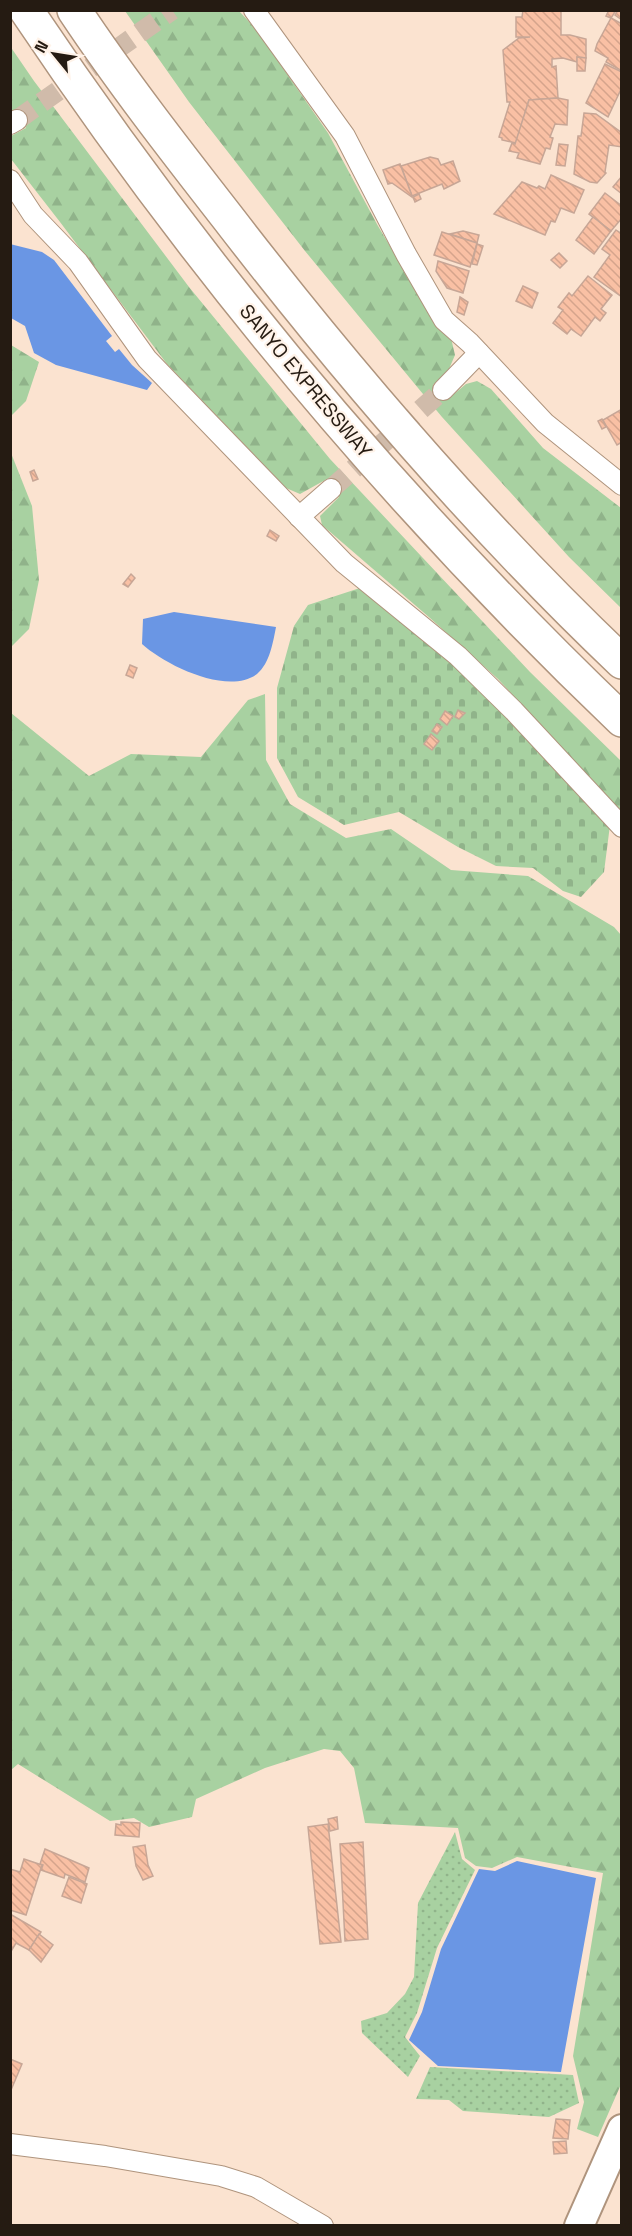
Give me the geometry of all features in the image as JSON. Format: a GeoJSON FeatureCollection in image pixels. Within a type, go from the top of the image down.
{"type":"FeatureCollection","features":[{"type":"Feature","properties":{"kind":"highway","name":"SANYO EXPRESSWAY"},"geometry":{"type":"LineString","coordinates":[[26,10],[133,163],[233,293],[334,418],[432,528],[542,644],[621,720]]}},
{"type":"Feature","properties":{"kind":"highway","name":"SANYO EXPRESSWAY"},"geometry":{"type":"LineString","coordinates":[[74,10],[172,146],[367,392],[462,500],[621,662]]}},
{"type":"Feature","properties":{"kind":"main road"},"geometry":{"type":"LineString","coordinates":[[579,2226],[621,2129]]}},
{"type":"Feature","properties":{"kind":"street"},"geometry":{"type":"LineString","coordinates":[[254,10],[345,136],[406,254],[444,320],[479,353],[545,423],[621,485]]}},
{"type":"Feature","properties":{"kind":"street"},"geometry":{"type":"LineString","coordinates":[[10,180],[33,215],[78,262],[147,359],[344,563],[458,656],[514,711],[621,827]]}},
{"type":"Feature","properties":{"kind":"street"},"geometry":{"type":"LineString","coordinates":[[443,390],[479,353]]}},
{"type":"Feature","properties":{"kind":"street"},"geometry":{"type":"LineString","coordinates":[[299,517],[331,489]]}},
{"type":"Feature","properties":{"kind":"street"},"geometry":{"type":"LineString","coordinates":[[10,2144],[105,2156],[221,2176],[256,2187],[323,2226]]}},
{"type":"Feature","properties":{"kind":"green space"},"geometry":{"type":"Polygon","coordinates":[[[125,11],[239,11],[255,28],[328,133],[378,226],[425,305],[451,338],[455,355],[449,369],[433,385],[447,400],[466,384],[477,381],[491,389],[543,448],[621,508],[621,608],[569,557],[442,417],[305,251],[189,102],[125,11]]]}},
{"type":"Feature","properties":{"kind":"green space"},"geometry":{"type":"Polygon","coordinates":[[[10,46],[189,287],[330,459],[530,672],[621,761],[621,813],[498,679],[322,525],[320,516],[339,497],[327,479],[300,494],[286,488],[167,364],[11,159],[11,136],[26,128],[16,110],[11,112],[10,46]]]}},
{"type":"Feature","properties":{"kind":"green space"},"geometry":{"type":"Polygon","coordinates":[[[11,345],[39,362],[26,401],[11,416],[11,345]]]}},
{"type":"Feature","properties":{"kind":"green space"},"geometry":{"type":"Polygon","coordinates":[[[11,453],[32,506],[39,580],[29,629],[11,647],[11,453]]]}},
{"type":"Feature","properties":{"kind":"green space"},"geometry":{"type":"Polygon","coordinates":[[[363,587],[472,676],[610,825],[604,872],[581,897],[563,891],[533,868],[496,866],[458,847],[399,812],[344,825],[298,797],[277,758],[277,688],[294,626],[308,605],[363,587]]]}},
{"type":"Feature","properties":{"kind":"green space"},"geometry":{"type":"Polygon","coordinates":[[[265,694],[266,760],[290,804],[346,838],[391,829],[451,870],[528,876],[614,927],[621,935],[622,2082],[598,2137],[577,2129],[584,2102],[573,2056],[603,1873],[517,1857],[492,1868],[476,1866],[465,1858],[458,1828],[365,1823],[354,1768],[340,1751],[324,1749],[265,1768],[196,1799],[192,1817],[149,1827],[134,1818],[110,1821],[18,1764],[11,1770],[11,713],[89,776],[131,754],[201,757],[248,700],[265,694]]]}},
{"type":"Feature","properties":{"kind":"green space"},"geometry":{"type":"Polygon","coordinates":[[[455,1832],[462,1859],[475,1870],[437,1948],[417,2013],[405,2037],[420,2056],[408,2077],[362,2033],[361,2021],[387,2013],[405,1994],[414,1977],[418,1903],[455,1832]]]}},
{"type":"Feature","properties":{"kind":"green space"},"geometry":{"type":"Polygon","coordinates":[[[430,2067],[573,2075],[579,2103],[549,2117],[463,2111],[449,2100],[416,2099],[430,2067]]]}},
{"type":"Feature","properties":{"kind":"water"},"geometry":{"type":"Polygon","coordinates":[[[10,244],[42,252],[54,260],[112,336],[106,341],[115,352],[119,349],[132,365],[152,383],[147,390],[56,365],[34,353],[25,326],[11,318],[10,244]]]}},
{"type":"Feature","properties":{"kind":"water"},"geometry":{"type":"Polygon","coordinates":[[[174,612],[276,627],[265,664],[257,674],[245,680],[230,682],[197,675],[166,661],[142,644],[143,619],[174,612]]]}},
{"type":"Feature","properties":{"kind":"water"},"geometry":{"type":"Polygon","coordinates":[[[517,1861],[596,1878],[561,2072],[438,2066],[409,2040],[422,2012],[441,1949],[479,1869],[495,1871],[517,1861]]]}},
{"type":"Feature","properties":{"kind":"building"},"geometry":{"type":"Polygon","coordinates":[[[523,10],[561,10],[561,35],[586,39],[586,58],[577,57],[577,62],[563,58],[552,59],[552,67],[556,66],[558,98],[529,100],[516,143],[502,140],[499,137],[510,102],[507,102],[503,50],[519,38],[530,37],[516,37],[516,17],[522,17],[523,10]]]}},
{"type":"Feature","properties":{"kind":"building"},"geometry":{"type":"Polygon","coordinates":[[[609,10],[615,12],[611,18],[606,16],[609,10]]]}},
{"type":"Feature","properties":{"kind":"building"},"geometry":{"type":"Polygon","coordinates":[[[618,10],[622,10],[622,20],[615,15],[618,10]]]}},
{"type":"Feature","properties":{"kind":"building"},"geometry":{"type":"Polygon","coordinates":[[[611,18],[622,24],[622,71],[606,62],[608,58],[595,51],[611,18]]]}},
{"type":"Feature","properties":{"kind":"building"},"geometry":{"type":"Polygon","coordinates":[[[577,57],[586,58],[585,71],[577,71],[577,57]]]}},
{"type":"Feature","properties":{"kind":"building"},"geometry":{"type":"Polygon","coordinates":[[[605,64],[622,72],[622,87],[608,117],[586,103],[605,64]]]}},
{"type":"Feature","properties":{"kind":"building"},"geometry":{"type":"Polygon","coordinates":[[[558,98],[568,100],[567,125],[555,124],[550,137],[553,138],[550,149],[546,148],[540,164],[517,158],[519,153],[509,151],[512,143],[515,144],[529,100],[558,98]]]}},
{"type":"Feature","properties":{"kind":"building"},"geometry":{"type":"Polygon","coordinates":[[[584,113],[596,114],[622,133],[622,147],[609,145],[606,173],[597,183],[574,174],[578,136],[581,136],[584,113]]]}},
{"type":"Feature","properties":{"kind":"building"},"geometry":{"type":"Polygon","coordinates":[[[559,144],[568,145],[565,166],[556,165],[559,144]]]}},
{"type":"Feature","properties":{"kind":"building"},"geometry":{"type":"Polygon","coordinates":[[[430,157],[438,159],[441,165],[453,161],[460,181],[444,189],[442,184],[412,196],[401,166],[430,157]]]}},
{"type":"Feature","properties":{"kind":"building"},"geometry":{"type":"Polygon","coordinates":[[[400,164],[412,197],[392,183],[388,184],[383,170],[400,164]]]}},
{"type":"Feature","properties":{"kind":"building"},"geometry":{"type":"Polygon","coordinates":[[[551,175],[584,190],[574,213],[561,208],[555,222],[551,221],[545,235],[494,214],[522,182],[545,189],[551,175]]]}},
{"type":"Feature","properties":{"kind":"building"},"geometry":{"type":"Polygon","coordinates":[[[622,176],[622,194],[613,187],[622,176]]]}},
{"type":"Feature","properties":{"kind":"building"},"geometry":{"type":"Polygon","coordinates":[[[605,193],[622,206],[622,218],[611,231],[589,214],[605,193]]]}},
{"type":"Feature","properties":{"kind":"building"},"geometry":{"type":"Polygon","coordinates":[[[419,194],[421,199],[415,202],[413,197],[419,194]]]}},
{"type":"Feature","properties":{"kind":"building"},"geometry":{"type":"Polygon","coordinates":[[[593,217],[611,231],[594,254],[576,240],[593,217]]]}},
{"type":"Feature","properties":{"kind":"building"},"geometry":{"type":"Polygon","coordinates":[[[616,230],[622,234],[622,297],[594,277],[610,255],[602,249],[616,230]]]}},
{"type":"Feature","properties":{"kind":"building"},"geometry":{"type":"Polygon","coordinates":[[[463,231],[479,235],[477,243],[450,234],[463,231]]]}},
{"type":"Feature","properties":{"kind":"building"},"geometry":{"type":"Polygon","coordinates":[[[442,232],[477,243],[470,267],[434,255],[442,232]]]}},
{"type":"Feature","properties":{"kind":"building"},"geometry":{"type":"Polygon","coordinates":[[[477,244],[483,246],[477,265],[472,264],[477,244]]]}},
{"type":"Feature","properties":{"kind":"building"},"geometry":{"type":"Polygon","coordinates":[[[559,253],[567,261],[560,268],[551,260],[559,253]]]}},
{"type":"Feature","properties":{"kind":"building"},"geometry":{"type":"Polygon","coordinates":[[[438,261],[469,271],[463,293],[447,288],[436,271],[438,261]]]}},
{"type":"Feature","properties":{"kind":"building"},"geometry":{"type":"Polygon","coordinates":[[[588,276],[612,295],[601,309],[606,313],[600,321],[595,317],[581,336],[571,329],[567,334],[553,323],[563,310],[558,307],[569,293],[572,296],[588,276]]]}},
{"type":"Feature","properties":{"kind":"building"},"geometry":{"type":"Polygon","coordinates":[[[523,286],[538,293],[532,308],[516,301],[523,286]]]}},
{"type":"Feature","properties":{"kind":"building"},"geometry":{"type":"Polygon","coordinates":[[[460,297],[468,302],[464,315],[457,312],[460,297]]]}},
{"type":"Feature","properties":{"kind":"building"},"geometry":{"type":"Polygon","coordinates":[[[622,409],[622,442],[617,445],[603,420],[622,409]]]}},
{"type":"Feature","properties":{"kind":"building"},"geometry":{"type":"Polygon","coordinates":[[[602,419],[606,427],[602,429],[598,421],[602,419]]]}},
{"type":"Feature","properties":{"kind":"building"},"geometry":{"type":"Polygon","coordinates":[[[34,470],[38,479],[33,481],[30,472],[34,470]]]}},
{"type":"Feature","properties":{"kind":"building"},"geometry":{"type":"Polygon","coordinates":[[[270,530],[279,536],[276,541],[267,536],[270,530]]]}},
{"type":"Feature","properties":{"kind":"building"},"geometry":{"type":"Polygon","coordinates":[[[131,574],[135,578],[128,587],[123,584],[131,574]]]}},
{"type":"Feature","properties":{"kind":"building"},"geometry":{"type":"Polygon","coordinates":[[[130,665],[137,668],[133,678],[126,675],[130,665]]]}},
{"type":"Feature","properties":{"kind":"building"},"geometry":{"type":"Polygon","coordinates":[[[458,710],[465,713],[459,719],[455,717],[458,710]]]}},
{"type":"Feature","properties":{"kind":"building"},"geometry":{"type":"Polygon","coordinates":[[[445,711],[453,716],[447,725],[440,719],[445,711]]]}},
{"type":"Feature","properties":{"kind":"building"},"geometry":{"type":"Polygon","coordinates":[[[437,724],[442,727],[437,734],[432,731],[437,724]]]}},
{"type":"Feature","properties":{"kind":"building"},"geometry":{"type":"Polygon","coordinates":[[[431,734],[439,741],[432,750],[424,744],[431,734]]]}},
{"type":"Feature","properties":{"kind":"building"},"geometry":{"type":"Polygon","coordinates":[[[337,1817],[338,1829],[330,1831],[328,1819],[337,1817]]]}},
{"type":"Feature","properties":{"kind":"building"},"geometry":{"type":"Polygon","coordinates":[[[121,1822],[140,1823],[139,1837],[115,1835],[116,1824],[121,1825],[121,1822]]]}},
{"type":"Feature","properties":{"kind":"building"},"geometry":{"type":"Polygon","coordinates":[[[328,1824],[341,1942],[320,1944],[308,1827],[328,1824]]]}},
{"type":"Feature","properties":{"kind":"building"},"geometry":{"type":"Polygon","coordinates":[[[363,1842],[368,1939],[345,1941],[340,1844],[363,1842]]]}},
{"type":"Feature","properties":{"kind":"building"},"geometry":{"type":"Polygon","coordinates":[[[145,1845],[148,1865],[153,1876],[143,1880],[136,1866],[133,1847],[145,1845]]]}},
{"type":"Feature","properties":{"kind":"building"},"geometry":{"type":"Polygon","coordinates":[[[45,1849],[89,1868],[85,1882],[65,1874],[64,1878],[41,1870],[43,1865],[40,1864],[45,1849]]]}},
{"type":"Feature","properties":{"kind":"building"},"geometry":{"type":"Polygon","coordinates":[[[24,1859],[42,1865],[26,1915],[10,1910],[10,1869],[20,1872],[24,1859]]]}},
{"type":"Feature","properties":{"kind":"building"},"geometry":{"type":"Polygon","coordinates":[[[69,1877],[87,1884],[81,1903],[62,1896],[69,1877]]]}},
{"type":"Feature","properties":{"kind":"building"},"geometry":{"type":"Polygon","coordinates":[[[10,1914],[41,1932],[29,1950],[16,1943],[10,1953],[10,1914]]]}},
{"type":"Feature","properties":{"kind":"building"},"geometry":{"type":"Polygon","coordinates":[[[39,1934],[53,1945],[41,1962],[29,1950],[39,1934]]]}},
{"type":"Feature","properties":{"kind":"building"},"geometry":{"type":"Polygon","coordinates":[[[10,2059],[22,2064],[11,2090],[10,2090],[10,2059]]]}},
{"type":"Feature","properties":{"kind":"building"},"geometry":{"type":"Polygon","coordinates":[[[556,2119],[570,2120],[568,2139],[553,2138],[556,2119]]]}},
{"type":"Feature","properties":{"kind":"building"},"geometry":{"type":"Polygon","coordinates":[[[566,2141],[567,2153],[554,2154],[553,2142],[566,2141]]]}},
{"type":"Feature","properties":{"kind":"tunnel"},"geometry":{"type":"LineString","coordinates":[[17,120],[172,10]]}},
{"type":"Feature","properties":{"kind":"tunnel"},"geometry":{"type":"LineString","coordinates":[[331,489],[443,390]]}}]}
